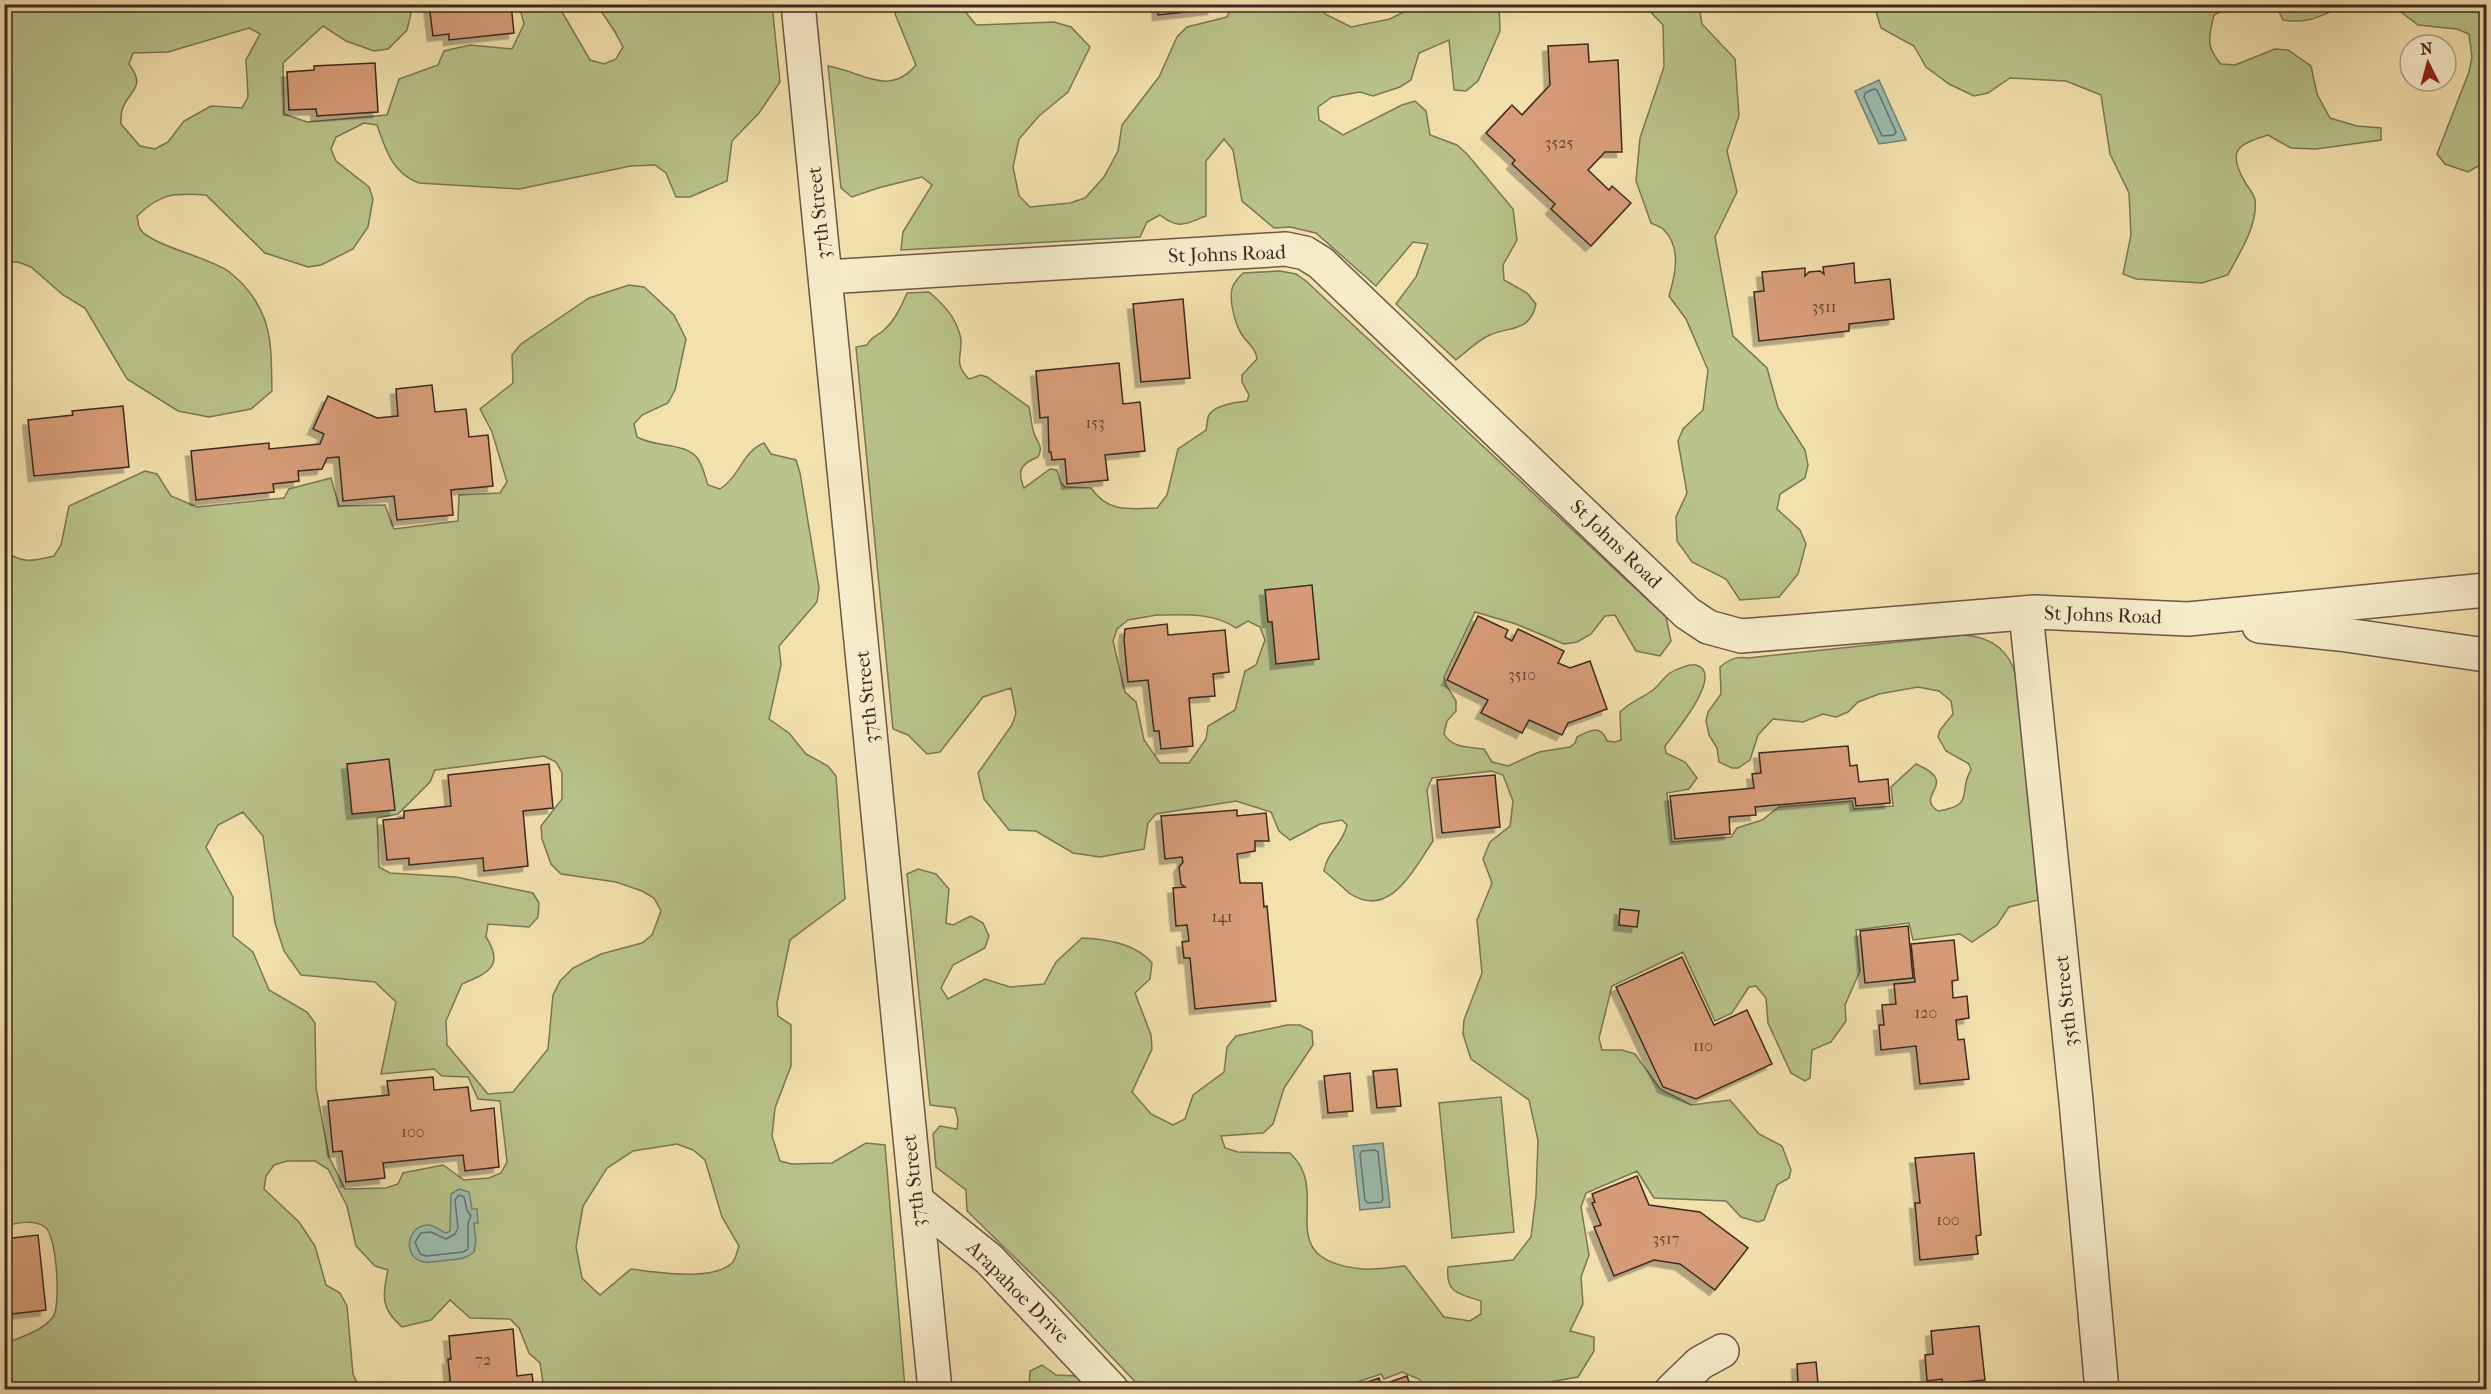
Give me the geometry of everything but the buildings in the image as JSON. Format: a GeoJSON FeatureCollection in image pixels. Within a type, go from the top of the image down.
{"type":"FeatureCollection","features":[{"type":"Feature","properties":{"kind":"street","name":"37th Street"},"geometry":{"type":"LineString","coordinates":[[798,4],[935,1389]]}},
{"type":"Feature","properties":{"kind":"street","name":"St Johns Road"},"geometry":{"type":"LineString","coordinates":[[826,277],[1286,249],[1305,253],[1321,263],[1688,613],[1708,627],[1741,636],[2026,614],[2188,619],[2487,590]]}},
{"type":"Feature","properties":{"kind":"street","name":"35th Street"},"geometry":{"type":"LineString","coordinates":[[2026,614],[2076,1101],[2102,1389]]}},
{"type":"Feature","properties":{"kind":"street"},"geometry":{"type":"LineString","coordinates":[[2188,619],[2339,634],[2487,655]]}},
{"type":"Feature","properties":{"kind":"street","name":"Arapahoe Drive"},"geometry":{"type":"LineString","coordinates":[[916,1201],[989,1258],[1112,1389]]}},
{"type":"Feature","properties":{"kind":"street"},"geometry":{"type":"LineString","coordinates":[[1672,1389],[1700,1363],[1722,1351]]}},
{"type":"Feature","properties":{"kind":"green space"},"geometry":{"type":"Polygon","coordinates":[[[5,4],[413,5],[407,30],[388,49],[374,51],[346,41],[323,26],[283,63],[284,114],[307,122],[387,115],[399,79],[438,65],[444,51],[470,45],[512,49],[524,24],[519,5],[558,5],[590,60],[604,64],[616,59],[623,47],[597,5],[772,5],[780,82],[759,113],[732,141],[727,181],[690,197],[676,197],[666,173],[655,165],[631,166],[519,189],[419,183],[410,179],[396,167],[387,152],[377,125],[364,123],[336,137],[331,149],[336,161],[369,187],[373,199],[368,227],[353,249],[321,265],[308,267],[265,253],[206,195],[168,196],[145,208],[137,216],[139,228],[146,235],[228,271],[245,286],[258,305],[269,336],[272,391],[251,409],[209,417],[178,411],[127,379],[85,308],[63,295],[31,267],[18,262],[5,262],[5,4]],[[249,28],[168,52],[133,53],[129,64],[137,84],[122,110],[121,124],[140,146],[155,149],[168,142],[184,121],[211,106],[242,108],[248,97],[246,60],[260,34],[249,28]]]}},
{"type":"Feature","properties":{"kind":"green space"},"geometry":{"type":"Polygon","coordinates":[[[896,5],[960,5],[976,25],[1054,22],[1071,27],[1090,47],[1068,92],[1039,116],[1019,139],[1013,167],[1019,196],[1030,207],[1070,203],[1085,198],[1104,177],[1118,151],[1122,125],[1159,77],[1177,37],[1187,27],[1227,17],[1232,5],[1319,5],[1325,14],[1351,27],[1390,19],[1417,5],[1499,5],[1500,31],[1478,81],[1466,91],[1454,90],[1449,40],[1419,53],[1411,80],[1400,87],[1373,96],[1360,92],[1332,97],[1318,107],[1319,120],[1343,135],[1402,105],[1415,101],[1426,111],[1430,135],[1457,145],[1513,209],[1517,240],[1503,265],[1504,280],[1527,293],[1536,304],[1533,313],[1524,324],[1486,337],[1456,360],[1396,304],[1416,277],[1428,244],[1413,242],[1376,286],[1316,233],[1290,227],[1274,228],[1242,201],[1233,150],[1224,139],[1206,161],[1206,216],[1193,221],[1177,224],[1160,215],[1147,222],[1140,237],[901,250],[903,232],[932,185],[922,177],[852,197],[841,188],[828,66],[874,80],[895,80],[906,75],[916,65],[895,14],[896,5]]]}},
{"type":"Feature","properties":{"kind":"green space"},"geometry":{"type":"Polygon","coordinates":[[[1644,5],[1704,5],[1700,12],[1702,24],[1735,59],[1739,116],[1727,151],[1737,192],[1715,237],[1733,336],[1767,368],[1778,408],[1805,450],[1808,465],[1805,478],[1780,494],[1777,509],[1800,530],[1806,544],[1798,574],[1779,597],[1740,600],[1726,579],[1692,562],[1677,541],[1676,517],[1687,493],[1678,441],[1683,429],[1703,410],[1708,370],[1686,319],[1669,296],[1676,262],[1670,237],[1660,227],[1651,223],[1636,181],[1640,138],[1664,67],[1663,25],[1644,5]]]}},
{"type":"Feature","properties":{"kind":"green space"},"geometry":{"type":"Polygon","coordinates":[[[1874,5],[2234,5],[2214,15],[2212,23],[2210,46],[2221,64],[2235,65],[2275,49],[2288,50],[2311,66],[2317,94],[2330,118],[2357,126],[2381,128],[2381,140],[2316,149],[2291,148],[2268,135],[2248,142],[2238,151],[2236,157],[2240,173],[2254,198],[2254,220],[2228,275],[2202,283],[2136,279],[2123,274],[2131,235],[2129,193],[2110,154],[2101,95],[2066,81],[2010,78],[1988,93],[1974,96],[1949,84],[1926,67],[1914,46],[1881,28],[1874,5]]]}},
{"type":"Feature","properties":{"kind":"green space"},"geometry":{"type":"Polygon","coordinates":[[[2276,5],[2344,5],[2315,18],[2292,21],[2283,20],[2276,5]]]}},
{"type":"Feature","properties":{"kind":"green space"},"geometry":{"type":"Polygon","coordinates":[[[2392,5],[2486,5],[2486,127],[2480,165],[2468,172],[2445,164],[2437,154],[2469,72],[2472,57],[2469,34],[2457,29],[2418,25],[2392,5]]]}},
{"type":"Feature","properties":{"kind":"green space"},"geometry":{"type":"Polygon","coordinates":[[[1280,271],[1296,274],[1306,281],[1666,617],[1671,641],[1660,656],[1636,651],[1615,615],[1605,616],[1591,634],[1577,642],[1564,644],[1516,624],[1475,612],[1444,677],[1456,701],[1456,711],[1447,721],[1444,734],[1452,742],[1461,746],[1484,749],[1492,762],[1508,766],[1539,752],[1570,747],[1575,743],[1577,737],[1595,730],[1602,732],[1607,741],[1615,742],[1621,740],[1620,712],[1653,690],[1670,673],[1683,667],[1696,665],[1704,670],[1705,679],[1701,691],[1686,718],[1665,746],[1666,753],[1685,762],[1697,778],[1689,789],[1667,793],[1672,842],[1731,837],[1737,828],[1762,820],[1779,807],[1852,801],[1854,809],[1893,806],[1891,787],[1916,764],[1935,777],[1937,783],[1930,799],[1932,805],[1938,811],[1950,808],[1962,801],[1971,770],[1969,764],[1946,751],[1938,737],[1940,730],[1953,714],[1951,701],[1939,691],[1918,687],[1879,694],[1858,702],[1848,712],[1836,717],[1823,714],[1803,722],[1773,719],[1758,735],[1750,760],[1738,768],[1732,768],[1719,762],[1717,748],[1709,735],[1706,721],[1708,712],[1721,694],[1720,667],[1730,660],[1740,657],[1963,635],[1983,639],[1999,647],[2010,661],[2017,679],[2038,900],[2009,907],[1997,925],[1972,942],[1960,934],[1913,940],[1909,923],[1856,930],[1860,971],[1845,1005],[1846,1021],[1831,1042],[1812,1050],[1810,1078],[1805,1081],[1791,1073],[1768,1023],[1766,998],[1756,986],[1749,987],[1732,1013],[1715,1021],[1683,952],[1612,986],[1599,1038],[1602,1050],[1622,1050],[1635,1054],[1660,1089],[1691,1105],[1730,1100],[1759,1134],[1782,1146],[1791,1170],[1789,1178],[1777,1185],[1764,1220],[1758,1222],[1741,1217],[1726,1201],[1654,1198],[1637,1171],[1586,1193],[1581,1207],[1589,1255],[1581,1277],[1583,1304],[1570,1331],[1594,1337],[1594,1351],[1578,1377],[1550,1382],[1548,1390],[1427,1389],[1419,1379],[1402,1372],[1384,1379],[1381,1374],[1337,1389],[1142,1389],[1052,1294],[967,1211],[966,1190],[936,1167],[933,1134],[940,1126],[957,1129],[958,1120],[955,1108],[930,1105],[907,874],[918,869],[936,874],[949,889],[946,923],[953,925],[971,916],[983,923],[989,936],[985,948],[953,965],[941,988],[948,999],[985,979],[1010,987],[1044,984],[1056,962],[1082,938],[1120,943],[1138,951],[1152,963],[1150,979],[1135,993],[1151,1035],[1152,1049],[1132,1092],[1151,1114],[1173,1125],[1185,1119],[1193,1095],[1224,1072],[1227,1047],[1236,1036],[1287,1025],[1300,1025],[1312,1031],[1313,1045],[1284,1088],[1273,1124],[1263,1133],[1221,1136],[1225,1148],[1238,1152],[1290,1153],[1302,1169],[1307,1187],[1309,1239],[1317,1253],[1334,1263],[1363,1269],[1405,1266],[1444,1317],[1470,1321],[1481,1314],[1481,1301],[1456,1292],[1452,1288],[1449,1283],[1448,1267],[1513,1260],[1531,1237],[1536,1196],[1538,1140],[1529,1100],[1471,1059],[1463,1034],[1464,1020],[1482,973],[1477,920],[1492,883],[1483,859],[1490,842],[1510,826],[1513,801],[1503,775],[1492,771],[1432,778],[1427,790],[1433,841],[1399,888],[1389,896],[1377,900],[1364,900],[1349,893],[1324,871],[1328,858],[1345,832],[1347,825],[1342,820],[1320,824],[1290,840],[1279,831],[1271,812],[1236,801],[1156,814],[1148,823],[1144,849],[1100,857],[1073,853],[1036,831],[1009,830],[984,799],[978,773],[1012,725],[1016,713],[1011,688],[983,697],[940,752],[927,754],[908,735],[893,729],[856,347],[867,345],[872,338],[888,326],[907,293],[929,292],[944,306],[955,322],[961,341],[961,367],[969,379],[981,375],[987,377],[1029,407],[1033,430],[1040,450],[1038,457],[1027,462],[1022,469],[1021,477],[1024,488],[1050,469],[1057,470],[1061,483],[1065,487],[1091,488],[1112,506],[1129,509],[1157,508],[1167,495],[1178,449],[1206,430],[1208,416],[1216,409],[1247,401],[1249,395],[1242,382],[1242,375],[1257,359],[1253,349],[1239,330],[1231,300],[1236,280],[1243,273],[1280,271]],[[1157,615],[1128,620],[1117,629],[1113,641],[1125,692],[1136,702],[1144,740],[1160,763],[1189,763],[1206,739],[1208,726],[1235,710],[1245,671],[1256,665],[1265,640],[1260,627],[1248,621],[1236,628],[1208,617],[1157,615]]]}},
{"type":"Feature","properties":{"kind":"green space"},"geometry":{"type":"Polygon","coordinates":[[[629,285],[644,287],[674,315],[686,339],[675,390],[668,403],[642,415],[634,424],[637,437],[652,443],[678,447],[693,454],[703,468],[708,485],[720,489],[733,477],[751,452],[764,443],[771,454],[796,460],[800,473],[819,588],[817,602],[779,646],[781,665],[769,719],[789,733],[806,754],[828,766],[836,776],[845,899],[790,940],[777,1003],[778,1016],[791,1025],[791,1066],[775,1108],[772,1136],[780,1161],[792,1164],[832,1163],[866,1143],[885,1145],[905,1389],[544,1389],[540,1363],[529,1353],[519,1328],[510,1319],[470,1318],[450,1300],[431,1320],[402,1327],[390,1314],[385,1302],[388,1270],[375,1266],[356,1246],[347,1206],[328,1169],[315,1161],[287,1161],[274,1165],[266,1176],[264,1189],[299,1222],[315,1246],[326,1285],[340,1293],[347,1306],[353,1374],[360,1389],[246,1390],[238,1385],[223,1384],[217,1390],[5,1389],[5,1344],[37,1330],[53,1317],[57,1299],[57,1271],[52,1243],[45,1227],[31,1222],[5,1226],[4,551],[23,560],[54,556],[61,545],[69,506],[145,471],[157,474],[171,496],[197,507],[284,498],[289,489],[331,478],[339,506],[385,505],[394,529],[458,521],[459,495],[500,493],[507,482],[492,432],[480,409],[513,383],[512,355],[521,344],[589,298],[629,285]],[[544,756],[435,770],[430,782],[398,814],[377,818],[379,867],[390,873],[456,877],[533,893],[539,903],[538,917],[529,927],[488,924],[486,937],[494,955],[494,962],[486,972],[462,984],[446,1021],[447,1045],[488,1094],[513,1092],[548,1049],[553,995],[560,981],[573,968],[601,954],[642,943],[652,935],[661,911],[654,898],[642,891],[616,882],[561,874],[551,864],[542,839],[541,826],[562,799],[562,773],[556,762],[544,756]],[[243,812],[218,825],[206,847],[233,897],[233,936],[253,952],[269,990],[307,1012],[315,1023],[316,1088],[329,1157],[345,1189],[386,1188],[398,1184],[403,1173],[443,1165],[464,1180],[489,1178],[501,1173],[507,1162],[500,1101],[478,1099],[468,1077],[442,1076],[434,1069],[381,1074],[396,1002],[375,982],[301,975],[284,951],[275,923],[263,836],[243,812]],[[677,1144],[633,1151],[607,1168],[583,1206],[576,1247],[582,1278],[600,1295],[631,1269],[698,1274],[723,1269],[732,1263],[739,1246],[722,1217],[705,1160],[693,1150],[677,1144]]]}},
{"type":"Feature","properties":{"kind":"green space"},"geometry":{"type":"Polygon","coordinates":[[[1501,1097],[1514,1232],[1452,1238],[1439,1103],[1501,1097]]]}},
{"type":"Feature","properties":{"kind":"green space"},"geometry":{"type":"Polygon","coordinates":[[[1042,1365],[1056,1375],[1077,1376],[1089,1390],[1029,1390],[1030,1371],[1042,1365]]]}},
{"type":"Feature","properties":{"kind":"water"},"geometry":{"type":"Polygon","coordinates":[[[1879,80],[1906,140],[1879,144],[1855,91],[1879,80]]]}},
{"type":"Feature","properties":{"kind":"water"},"geometry":{"type":"Polygon","coordinates":[[[1383,1143],[1390,1207],[1360,1210],[1353,1146],[1383,1143]]]}},
{"type":"Feature","properties":{"kind":"water"},"geometry":{"type":"Polygon","coordinates":[[[459,1189],[469,1192],[472,1209],[477,1209],[478,1223],[474,1223],[476,1241],[474,1252],[462,1258],[436,1262],[424,1262],[417,1259],[410,1248],[412,1235],[422,1226],[429,1225],[446,1233],[450,1231],[451,1194],[459,1189]]]}}]}
